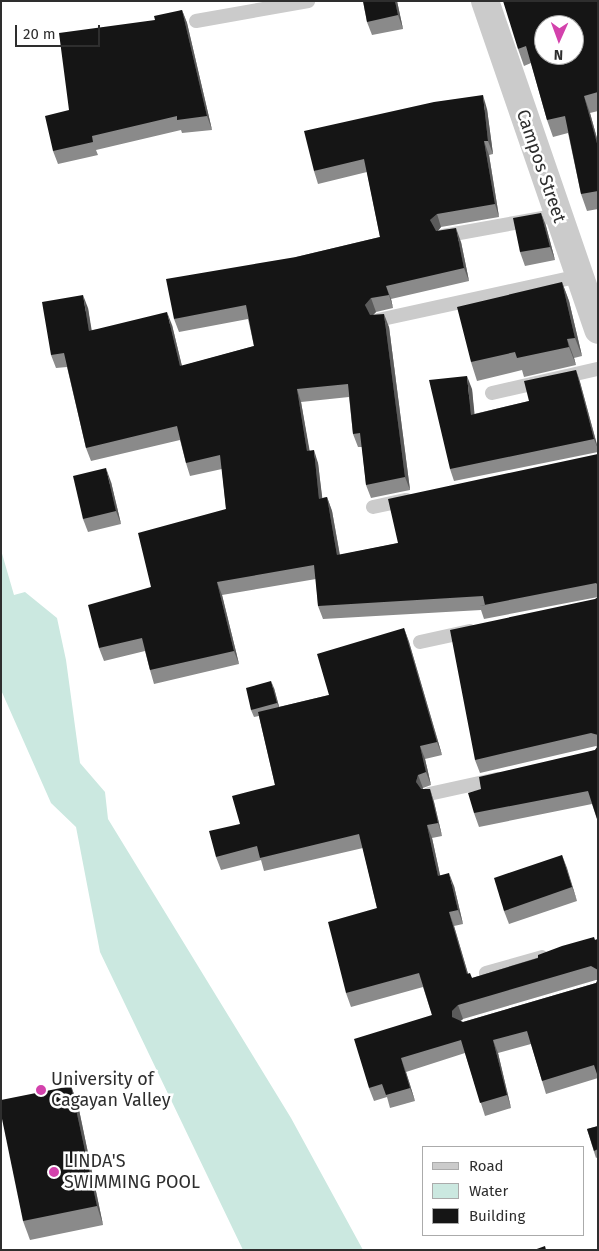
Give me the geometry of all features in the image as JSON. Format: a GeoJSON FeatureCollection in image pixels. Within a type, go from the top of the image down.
{"type":"FeatureCollection","features":[{"type":"Feature","properties":{"kind":"street","name":"Campos Street"},"geometry":{"type":"LineString","coordinates":[[485,1],[598,330]]}},
{"type":"Feature","properties":{"kind":"lane"},"geometry":{"type":"LineString","coordinates":[[196,22],[308,1]]}},
{"type":"Feature","properties":{"kind":"lane"},"geometry":{"type":"LineString","coordinates":[[443,236],[558,215]]}},
{"type":"Feature","properties":{"kind":"lane"},"geometry":{"type":"LineString","coordinates":[[378,320],[579,276]]}},
{"type":"Feature","properties":{"kind":"lane"},"geometry":{"type":"LineString","coordinates":[[492,393],[598,369]]}},
{"type":"Feature","properties":{"kind":"lane"},"geometry":{"type":"LineString","coordinates":[[373,507],[420,497]]}},
{"type":"Feature","properties":{"kind":"lane"},"geometry":{"type":"LineString","coordinates":[[420,642],[486,628]]}},
{"type":"Feature","properties":{"kind":"lane"},"geometry":{"type":"LineString","coordinates":[[430,794],[514,775]]}},
{"type":"Feature","properties":{"kind":"lane"},"geometry":{"type":"LineString","coordinates":[[486,973],[560,952]]}},
{"type":"Feature","properties":{"kind":"water"},"geometry":{"type":"Polygon","coordinates":[[[1,550],[14,595],[25,592],[57,618],[66,660],[80,763],[105,792],[108,819],[291,1118],[363,1250],[243,1250],[100,952],[76,827],[51,803],[1,690],[1,550]]]}},
{"type":"Feature","properties":{"kind":"building"},"geometry":{"type":"Polygon","coordinates":[[[363,1],[395,1],[398,15],[367,22],[363,1]]]}},
{"type":"Feature","properties":{"kind":"building"},"geometry":{"type":"Polygon","coordinates":[[[503,1],[598,1],[598,92],[584,96],[598,147],[598,191],[581,194],[565,116],[547,120],[526,46],[518,49],[503,1]]]}},
{"type":"Feature","properties":{"kind":"building"},"geometry":{"type":"Polygon","coordinates":[[[182,10],[207,116],[177,120],[177,116],[92,136],[93,142],[53,151],[45,116],[69,110],[59,33],[155,20],[154,16],[182,10]]]}},
{"type":"Feature","properties":{"kind":"building"},"geometry":{"type":"Polygon","coordinates":[[[483,95],[488,141],[484,141],[495,204],[437,214],[430,220],[436,231],[456,228],[464,268],[386,286],[389,295],[371,298],[365,305],[370,315],[384,314],[405,477],[366,485],[360,433],[353,434],[348,384],[297,389],[307,451],[314,450],[319,499],[327,497],[337,555],[398,543],[388,499],[598,454],[598,585],[596,583],[485,605],[483,596],[318,606],[314,565],[217,582],[234,651],[150,670],[142,638],[99,648],[88,605],[151,587],[138,533],[226,509],[220,455],[186,463],[177,426],[86,448],[64,353],[51,355],[42,302],[83,295],[89,331],[167,312],[180,366],[254,346],[246,305],[174,319],[166,279],[296,257],[380,237],[364,159],[314,171],[304,131],[434,102],[483,95]]]}},
{"type":"Feature","properties":{"kind":"building"},"geometry":{"type":"Polygon","coordinates":[[[541,213],[550,247],[520,252],[513,218],[541,213]]]}},
{"type":"Feature","properties":{"kind":"building"},"geometry":{"type":"Polygon","coordinates":[[[562,282],[575,338],[567,339],[569,347],[517,358],[515,352],[471,362],[457,307],[562,282]]]}},
{"type":"Feature","properties":{"kind":"building"},"geometry":{"type":"Polygon","coordinates":[[[576,370],[594,439],[450,469],[429,380],[467,376],[471,415],[529,401],[524,381],[576,370]]]}},
{"type":"Feature","properties":{"kind":"building"},"geometry":{"type":"Polygon","coordinates":[[[106,468],[116,511],[83,519],[73,476],[106,468]]]}},
{"type":"Feature","properties":{"kind":"building"},"geometry":{"type":"Polygon","coordinates":[[[598,597],[598,735],[591,733],[475,760],[450,630],[598,597]]]}},
{"type":"Feature","properties":{"kind":"building"},"geometry":{"type":"Polygon","coordinates":[[[404,628],[437,742],[420,746],[426,772],[418,775],[416,782],[421,789],[430,789],[438,823],[427,825],[438,876],[449,873],[458,910],[449,912],[467,974],[470,973],[472,978],[538,958],[538,955],[562,946],[594,937],[595,940],[598,939],[598,970],[591,966],[458,1005],[452,1011],[452,1017],[463,1022],[596,983],[598,980],[598,1077],[594,1065],[542,1081],[527,1031],[493,1040],[507,1095],[480,1103],[461,1040],[401,1058],[410,1088],[386,1095],[382,1084],[369,1088],[354,1039],[432,1015],[419,973],[346,993],[328,922],[377,908],[359,834],[260,858],[257,846],[216,857],[209,831],[240,824],[232,796],[275,785],[258,712],[329,695],[317,654],[404,628]]]}},
{"type":"Feature","properties":{"kind":"building"},"geometry":{"type":"Polygon","coordinates":[[[271,681],[277,703],[251,710],[246,688],[271,681]]]}},
{"type":"Feature","properties":{"kind":"building"},"geometry":{"type":"Polygon","coordinates":[[[598,746],[598,822],[588,791],[474,813],[468,793],[481,789],[479,777],[595,750],[598,746]]]}},
{"type":"Feature","properties":{"kind":"building"},"geometry":{"type":"Polygon","coordinates":[[[562,855],[572,887],[504,911],[494,878],[562,855]]]}},
{"type":"Feature","properties":{"kind":"building","name":"LINDA'S SWIMMING POOL"},"geometry":{"type":"Polygon","coordinates":[[[71,1086],[97,1206],[23,1221],[1,1114],[1,1100],[71,1086]]]}},
{"type":"Feature","properties":{"kind":"building"},"geometry":{"type":"Polygon","coordinates":[[[598,1126],[598,1149],[594,1151],[587,1129],[598,1126]]]}},
{"type":"Feature","properties":{"kind":"building"},"geometry":{"type":"Polygon","coordinates":[[[545,1246],[546,1250],[534,1250],[545,1246]]]}},
{"type":"Feature","properties":{"kind":"place","name":"University of Cagayan Valley"},"geometry":{"type":"Point","coordinates":[41,1090]}},
{"type":"Feature","properties":{"kind":"place","name":"LINDA'S SWIMMING POOL"},"geometry":{"type":"Point","coordinates":[54,1172]}}]}
